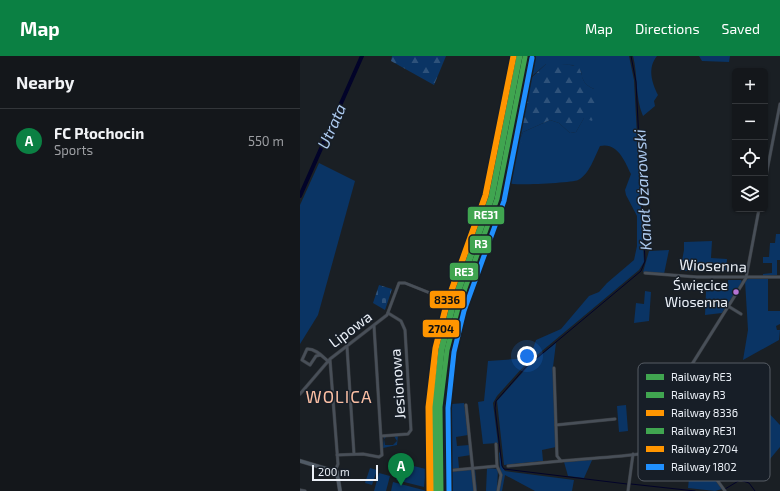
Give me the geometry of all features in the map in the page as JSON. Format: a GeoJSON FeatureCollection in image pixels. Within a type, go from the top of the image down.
{"type":"FeatureCollection","features":[{"type":"Feature","properties":{"kind":"main road"},"geometry":{"type":"LineString","coordinates":[[300,461],[335,471]]}},
{"type":"Feature","properties":{"kind":"main road","name":"Lipowa"},"geometry":{"type":"LineString","coordinates":[[335,471],[338,476],[340,491]]}},
{"type":"Feature","properties":{"kind":"street"},"geometry":{"type":"LineString","coordinates":[[766,176],[780,104]]}},
{"type":"Feature","properties":{"kind":"street"},"geometry":{"type":"LineString","coordinates":[[693,363],[746,278],[758,212]]}},
{"type":"Feature","properties":{"kind":"street","name":"Wiosenna"},"geometry":{"type":"LineString","coordinates":[[645,273],[697,277],[780,277]]}},
{"type":"Feature","properties":{"kind":"street","name":"Lipowa"},"geometry":{"type":"LineString","coordinates":[[335,471],[338,464],[329,361],[374,326],[388,313],[399,283],[405,283],[445,299]]}},
{"type":"Feature","properties":{"kind":"street"},"geometry":{"type":"LineString","coordinates":[[728,306],[741,314]]}},
{"type":"Feature","properties":{"kind":"street","name":"Jesionowa"},"geometry":{"type":"LineString","coordinates":[[382,436],[408,434],[411,430],[405,330],[400,321],[388,313]]}},
{"type":"Feature","properties":{"kind":"street"},"geometry":{"type":"LineString","coordinates":[[337,455],[354,454],[380,457],[382,452],[374,326]]}},
{"type":"Feature","properties":{"kind":"street"},"geometry":{"type":"LineString","coordinates":[[347,346],[354,454]]}},
{"type":"Feature","properties":{"kind":"street"},"geometry":{"type":"LineString","coordinates":[[300,394],[329,361],[320,355],[309,348],[302,360],[310,365],[316,356],[320,355]]}},
{"type":"Feature","properties":{"kind":"street"},"geometry":{"type":"LineString","coordinates":[[554,368],[557,456],[561,461]]}},
{"type":"Feature","properties":{"kind":"street"},"geometry":{"type":"LineString","coordinates":[[466,405],[475,491]]}},
{"type":"Feature","properties":{"kind":"street"},"geometry":{"type":"LineString","coordinates":[[556,425],[616,419]]}},
{"type":"Feature","properties":{"kind":"street"},"geometry":{"type":"LineString","coordinates":[[496,444],[497,466],[501,475],[498,491]]}},
{"type":"Feature","properties":{"kind":"street"},"geometry":{"type":"LineString","coordinates":[[508,466],[638,453]]}},
{"type":"Feature","properties":{"kind":"street"},"geometry":{"type":"LineString","coordinates":[[628,491],[633,454]]}},
{"type":"Feature","properties":{"kind":"street"},"geometry":{"type":"LineString","coordinates":[[444,491],[444,471],[497,466]]}},
{"type":"Feature","properties":{"kind":"street"},"geometry":{"type":"LineString","coordinates":[[718,481],[725,490]]}},
{"type":"Feature","properties":{"kind":"street"},"geometry":{"type":"LineString","coordinates":[[300,490],[305,491]]}},
{"type":"Feature","properties":{"kind":"green space"},"geometry":{"type":"Polygon","coordinates":[[[392,56],[446,56],[434,85],[391,61],[392,56]]]}},
{"type":"Feature","properties":{"kind":"green space"},"geometry":{"type":"Polygon","coordinates":[[[522,56],[629,56],[634,80],[644,262],[639,270],[524,366],[497,396],[493,403],[498,443],[483,444],[478,402],[484,401],[488,361],[530,358],[536,340],[561,329],[589,296],[599,292],[607,283],[634,260],[637,246],[637,216],[625,190],[631,174],[620,154],[612,147],[600,146],[588,170],[582,178],[578,180],[541,184],[504,183],[489,235],[476,261],[451,332],[443,368],[440,405],[464,403],[468,435],[456,437],[457,446],[469,445],[471,455],[458,457],[459,468],[443,470],[443,491],[438,491],[439,376],[443,353],[452,315],[499,181],[522,56]],[[546,64],[531,77],[527,101],[520,116],[521,137],[523,132],[550,120],[559,123],[570,133],[576,132],[594,100],[594,89],[584,82],[581,71],[573,65],[546,64]]]}},
{"type":"Feature","properties":{"kind":"green space"},"geometry":{"type":"Polygon","coordinates":[[[633,56],[657,56],[651,70],[652,81],[658,95],[654,101],[655,106],[643,116],[640,109],[633,56]]]}},
{"type":"Feature","properties":{"kind":"green space"},"geometry":{"type":"Polygon","coordinates":[[[699,56],[730,56],[729,62],[702,61],[699,56]]]}},
{"type":"Feature","properties":{"kind":"green space"},"geometry":{"type":"Polygon","coordinates":[[[553,63],[578,66],[584,82],[594,89],[594,117],[592,121],[584,118],[576,132],[570,133],[559,123],[550,120],[523,132],[521,137],[522,151],[518,163],[514,165],[512,156],[514,133],[527,101],[529,80],[546,64],[553,63]]]}},
{"type":"Feature","properties":{"kind":"green space"},"geometry":{"type":"Polygon","coordinates":[[[319,163],[355,181],[318,315],[300,344],[300,205],[319,163]]]}},
{"type":"Feature","properties":{"kind":"green space"},"geometry":{"type":"Polygon","coordinates":[[[776,234],[780,234],[780,260],[777,260],[777,275],[763,276],[763,274],[772,273],[772,263],[763,263],[763,257],[769,257],[770,243],[775,243],[776,234]]]}},
{"type":"Feature","properties":{"kind":"green space"},"geometry":{"type":"Polygon","coordinates":[[[712,241],[711,258],[727,259],[726,270],[680,271],[684,242],[712,241]]]}},
{"type":"Feature","properties":{"kind":"green space"},"geometry":{"type":"Polygon","coordinates":[[[669,250],[664,274],[643,272],[649,251],[669,250]]]}},
{"type":"Feature","properties":{"kind":"green space"},"geometry":{"type":"Polygon","coordinates":[[[748,279],[768,279],[768,311],[780,311],[780,324],[776,326],[777,330],[780,330],[779,340],[743,360],[748,330],[745,281],[748,279]]]}},
{"type":"Feature","properties":{"kind":"green space"},"geometry":{"type":"Polygon","coordinates":[[[728,280],[741,280],[742,282],[722,313],[705,315],[706,291],[728,289],[728,280]]]}},
{"type":"Feature","properties":{"kind":"green space"},"geometry":{"type":"Polygon","coordinates":[[[379,285],[392,289],[385,310],[373,303],[379,285]]]}},
{"type":"Feature","properties":{"kind":"green space"},"geometry":{"type":"Polygon","coordinates":[[[645,291],[651,292],[649,321],[634,323],[636,303],[644,304],[645,291]]]}},
{"type":"Feature","properties":{"kind":"green space"},"geometry":{"type":"Polygon","coordinates":[[[556,343],[553,367],[556,447],[542,450],[543,461],[504,465],[497,401],[530,364],[556,343]]]}},
{"type":"Feature","properties":{"kind":"green space"},"geometry":{"type":"Polygon","coordinates":[[[626,405],[628,431],[619,432],[617,406],[626,405]]]}},
{"type":"Feature","properties":{"kind":"green space"},"geometry":{"type":"Polygon","coordinates":[[[770,414],[780,425],[780,447],[770,459],[770,414]]]}},
{"type":"Feature","properties":{"kind":"green space"},"geometry":{"type":"Polygon","coordinates":[[[398,435],[397,445],[383,448],[384,437],[393,436],[386,437],[384,439],[385,445],[393,445],[397,441],[394,436],[398,435]]]}},
{"type":"Feature","properties":{"kind":"green space"},"geometry":{"type":"Polygon","coordinates":[[[500,452],[502,467],[505,471],[574,480],[572,491],[535,491],[505,475],[502,491],[498,491],[500,476],[500,452]]]}},
{"type":"Feature","properties":{"kind":"green space"},"geometry":{"type":"Polygon","coordinates":[[[593,458],[584,478],[568,476],[564,462],[593,458]]]}},
{"type":"Feature","properties":{"kind":"green space"},"geometry":{"type":"Polygon","coordinates":[[[401,463],[426,469],[424,487],[396,480],[401,463]]]}},
{"type":"Feature","properties":{"kind":"green space"},"geometry":{"type":"Polygon","coordinates":[[[370,468],[377,470],[372,485],[365,483],[370,468]]]}},
{"type":"Feature","properties":{"kind":"green space"},"geometry":{"type":"Polygon","coordinates":[[[487,468],[498,469],[497,491],[486,491],[487,468]]]}},
{"type":"Feature","properties":{"kind":"green space"},"geometry":{"type":"Polygon","coordinates":[[[475,469],[477,491],[445,491],[446,471],[475,469]]]}},
{"type":"Feature","properties":{"kind":"green space"},"geometry":{"type":"Polygon","coordinates":[[[379,473],[390,476],[386,491],[374,491],[379,473]]]}},
{"type":"Feature","properties":{"kind":"green space"},"geometry":{"type":"Polygon","coordinates":[[[689,481],[716,481],[722,489],[715,491],[688,488],[689,481]]]}},
{"type":"Feature","properties":{"kind":"green space"},"geometry":{"type":"Polygon","coordinates":[[[393,482],[427,491],[391,491],[393,482]]]}},
{"type":"Feature","properties":{"kind":"waterway","name":"Utrata"},"geometry":{"type":"LineString","coordinates":[[300,196],[362,56]]}},
{"type":"Feature","properties":{"kind":"waterway","name":"Kanał Ożarowski"},"geometry":{"type":"LineString","coordinates":[[627,484],[504,469],[502,466],[495,408],[496,401],[525,368],[641,271],[645,261],[636,82],[631,56]]}},
{"type":"Feature","properties":{"kind":"waterway","name":"Kanał Ożarowski"},"geometry":{"type":"LineString","coordinates":[[725,489],[738,481]]}},
{"type":"Feature","properties":{"kind":"waterway","name":"Kanał Ożarowski"},"geometry":{"type":"LineString","coordinates":[[743,481],[749,483],[755,491]]}},
{"type":"Feature","properties":{"kind":"waterway","name":"Kanał Ożarowski"},"geometry":{"type":"LineString","coordinates":[[631,484],[695,491]]}},
{"type":"Feature","properties":{"kind":"rail line","name":"8336"},"geometry":{"type":"LineString","coordinates":[[429,491],[428,407],[435,348],[446,304],[485,195],[513,56]]}},
{"type":"Feature","properties":{"kind":"rail line","name":"2704"},"geometry":{"type":"LineString","coordinates":[[431,491],[430,407],[436,349],[447,305],[486,196],[514,56]]}},
{"type":"Feature","properties":{"kind":"rail line","name":"RE3"},"geometry":{"type":"LineString","coordinates":[[435,491],[434,407],[441,349],[452,306],[491,197],[519,56]]}},
{"type":"Feature","properties":{"kind":"rail line","name":"RE31"},"geometry":{"type":"LineString","coordinates":[[437,491],[436,407],[442,350],[453,307],[492,198],[520,56]]}},
{"type":"Feature","properties":{"kind":"rail line","name":"R3"},"geometry":{"type":"LineString","coordinates":[[441,491],[440,407],[447,350],[458,308],[497,199],[525,57]]}},
{"type":"Feature","properties":{"kind":"rail line","name":"1802"},"geometry":{"type":"LineString","coordinates":[[449,491],[448,408],[454,352],[464,311],[504,201],[532,58]]}},
{"type":"Feature","properties":{"kind":"place","name":"Święcice Wiosenna"},"geometry":{"type":"Point","coordinates":[736,292]}},
{"type":"Feature","properties":{"kind":"place","name":"FC Płochocin"},"geometry":{"type":"Point","coordinates":[401,486]}},
{"type":"Feature","properties":{"kind":"district","name":"WOLICA"},"geometry":{"type":"Point","coordinates":[339,396]}}]}
